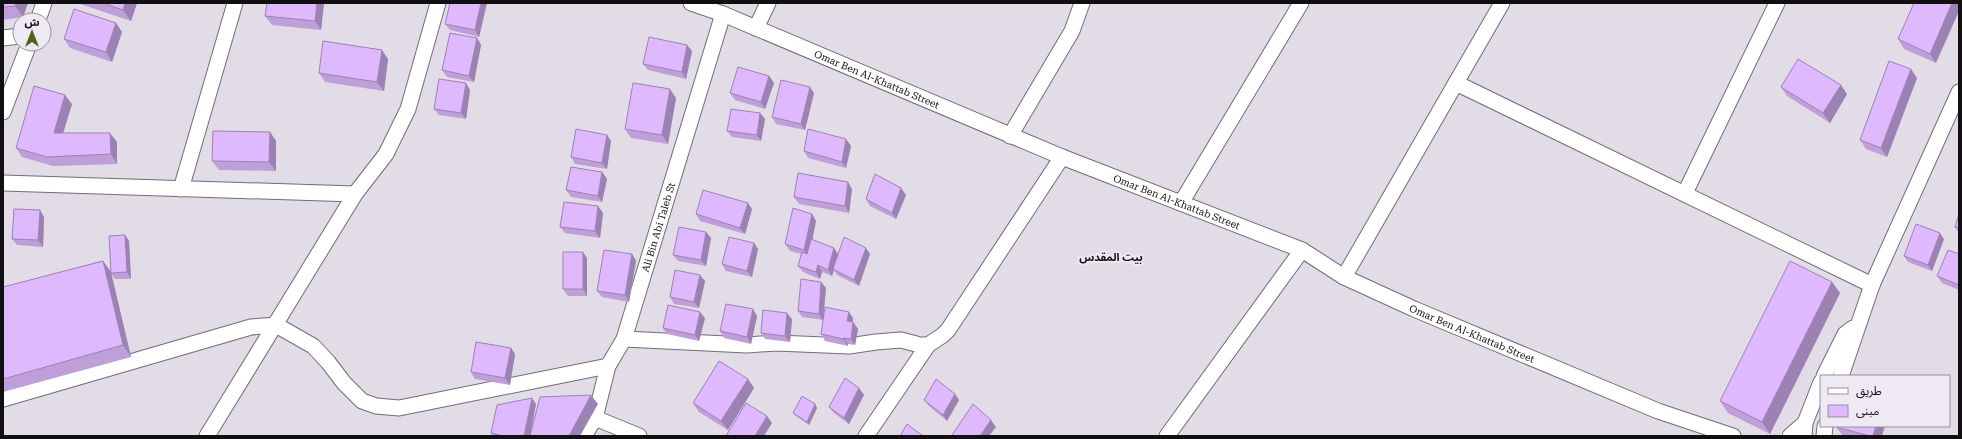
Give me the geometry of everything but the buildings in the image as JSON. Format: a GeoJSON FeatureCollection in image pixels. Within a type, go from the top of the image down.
{"type":"FeatureCollection","features":[{"type":"Feature","properties":{"kind":"street"},"geometry":{"type":"LineString","coordinates":[[181,189],[235,3]]}},
{"type":"Feature","properties":{"kind":"street"},"geometry":{"type":"LineString","coordinates":[[207,436],[355,194],[386,154],[408,109],[438,3]]}},
{"type":"Feature","properties":{"kind":"street","name":"Omar Ben Al-Khattab Street"},"geometry":{"type":"LineString","coordinates":[[691,3],[723,14],[1010,136],[1302,250],[1344,276],[1414,309],[1658,411]]}},
{"type":"Feature","properties":{"kind":"street"},"geometry":{"type":"LineString","coordinates":[[756,28],[768,3]]}},
{"type":"Feature","properties":{"kind":"street"},"geometry":{"type":"LineString","coordinates":[[1010,136],[1072,31],[1082,3]]}},
{"type":"Feature","properties":{"kind":"street"},"geometry":{"type":"LineString","coordinates":[[1181,203],[1301,3]]}},
{"type":"Feature","properties":{"kind":"street"},"geometry":{"type":"LineString","coordinates":[[1344,276],[1502,3]]}},
{"type":"Feature","properties":{"kind":"street"},"geometry":{"type":"LineString","coordinates":[[1685,193],[1777,3]]}},
{"type":"Feature","properties":{"kind":"street","name":"Ali Bin Abi Taleb St"},"geometry":{"type":"LineString","coordinates":[[584,436],[595,418],[608,366],[624,339],[723,14]]}},
{"type":"Feature","properties":{"kind":"street"},"geometry":{"type":"LineString","coordinates":[[3,112],[26,52]]}},
{"type":"Feature","properties":{"kind":"street"},"geometry":{"type":"LineString","coordinates":[[1456,83],[1872,285]]}},
{"type":"Feature","properties":{"kind":"street"},"geometry":{"type":"LineString","coordinates":[[1841,375],[1857,325],[1872,285],[1959,92]]}},
{"type":"Feature","properties":{"kind":"street"},"geometry":{"type":"LineString","coordinates":[[866,436],[928,345],[944,335],[948,330],[1062,157]]}},
{"type":"Feature","properties":{"kind":"street"},"geometry":{"type":"LineString","coordinates":[[3,183],[355,194]]}},
{"type":"Feature","properties":{"kind":"street"},"geometry":{"type":"LineString","coordinates":[[1167,436],[1302,250]]}},
{"type":"Feature","properties":{"kind":"street"},"geometry":{"type":"LineString","coordinates":[[3,399],[251,327],[276,325],[313,346],[328,362],[344,383],[362,401],[376,406],[399,408],[608,366]]}},
{"type":"Feature","properties":{"kind":"street"},"geometry":{"type":"LineString","coordinates":[[1824,375],[1845,334],[1857,325]]}},
{"type":"Feature","properties":{"kind":"street"},"geometry":{"type":"LineString","coordinates":[[624,339],[849,346],[901,340],[920,345],[928,345]]}},
{"type":"Feature","properties":{"kind":"street"},"geometry":{"type":"LineString","coordinates":[[1790,436],[1804,429],[1820,385]]}},
{"type":"Feature","properties":{"kind":"street"},"geometry":{"type":"LineString","coordinates":[[1658,411],[1701,436]]}},
{"type":"Feature","properties":{"kind":"street"},"geometry":{"type":"LineString","coordinates":[[1658,411],[1733,436]]}},
{"type":"Feature","properties":{"kind":"street"},"geometry":{"type":"LineString","coordinates":[[595,418],[639,436]]}},
{"type":"Feature","properties":{"kind":"district","name":"بيت المقدس"},"geometry":{"type":"Point","coordinates":[1111,257]}}]}
